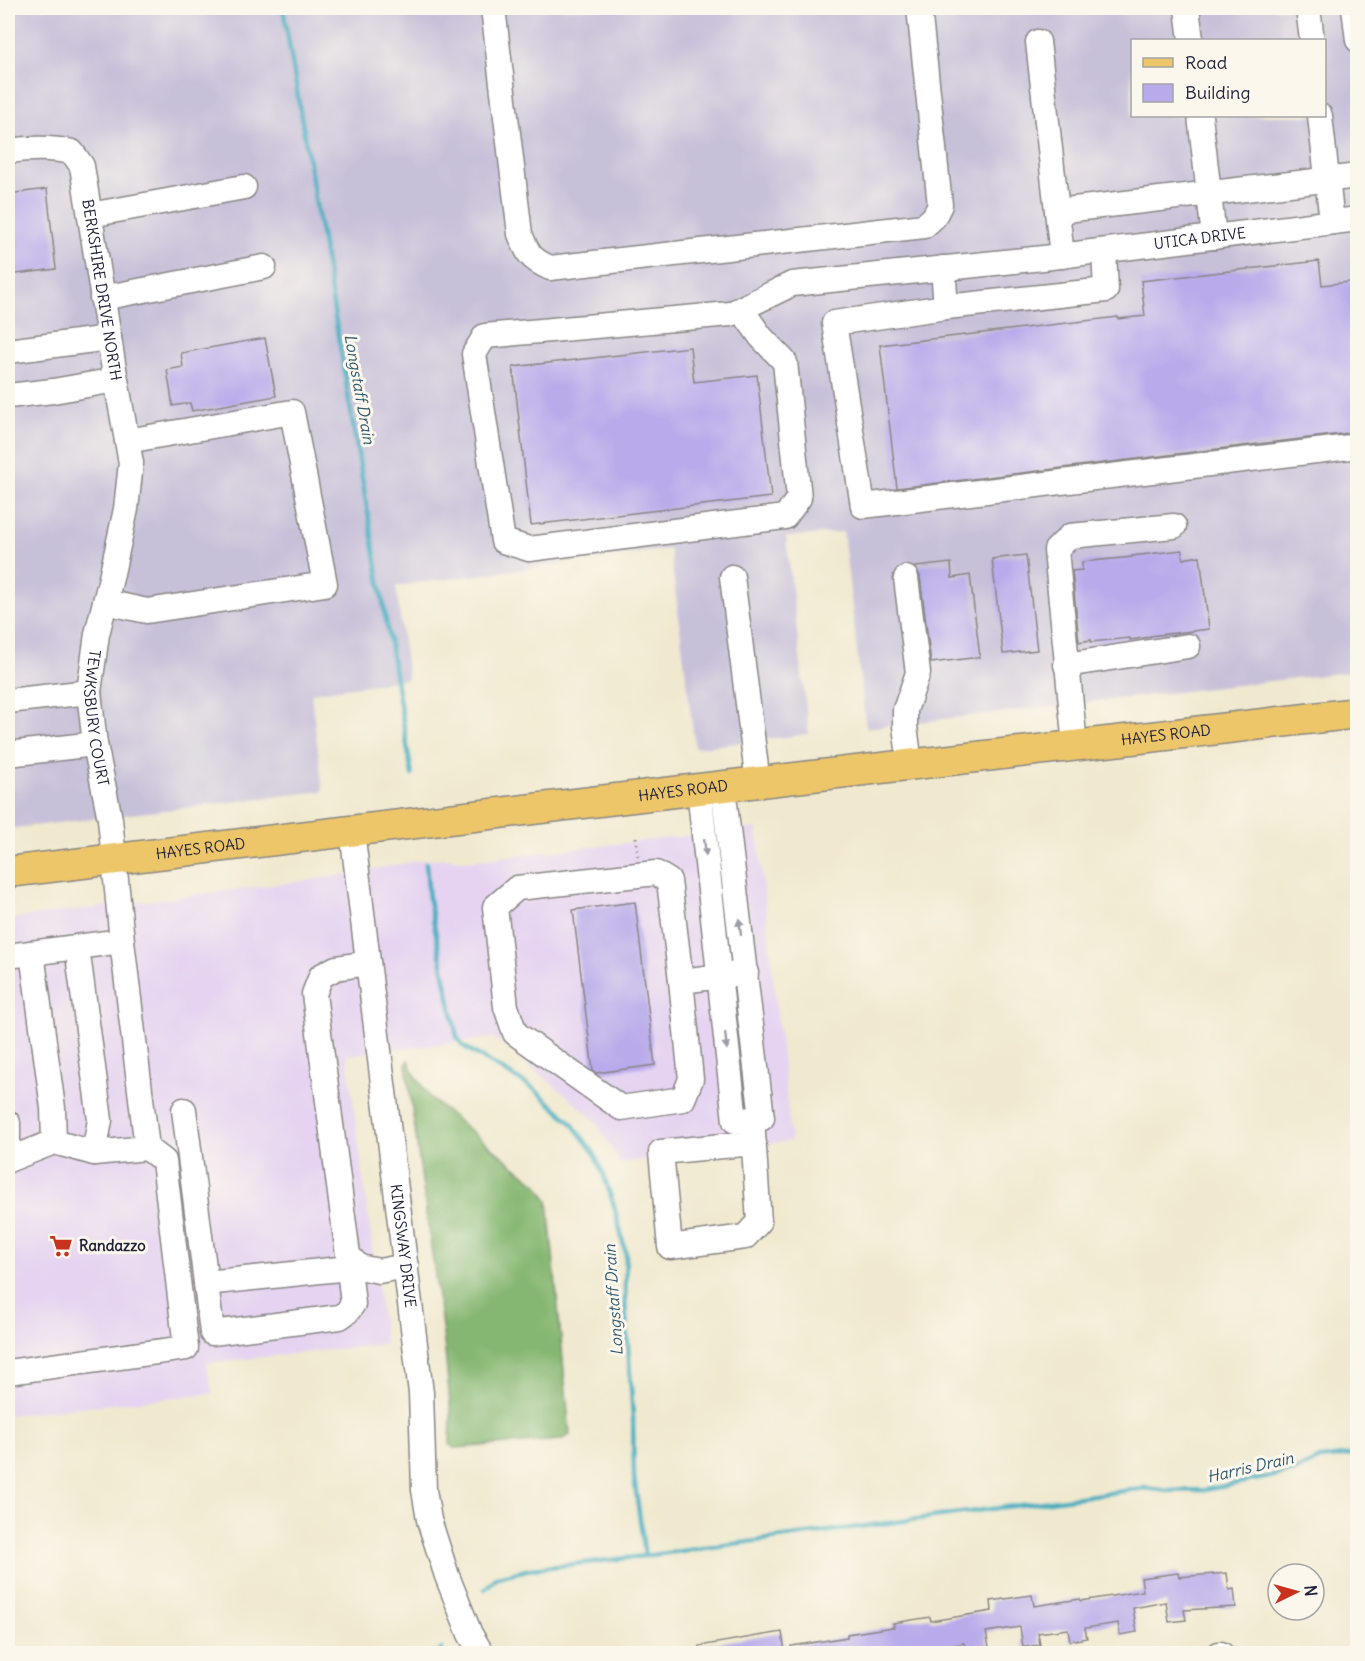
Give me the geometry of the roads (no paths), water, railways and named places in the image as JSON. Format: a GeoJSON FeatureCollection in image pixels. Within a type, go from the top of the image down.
{"type":"FeatureCollection","features":[{"type":"Feature","properties":{"kind":"main road","name":"HAYES ROAD"},"geometry":{"type":"LineString","coordinates":[[8,872],[1358,713]]}},
{"type":"Feature","properties":{"kind":"street"},"geometry":{"type":"LineString","coordinates":[[493,8],[520,234],[526,251],[536,262],[550,268],[924,226],[934,217],[940,205],[919,8]]}},
{"type":"Feature","properties":{"kind":"street"},"geometry":{"type":"LineString","coordinates":[[1187,8],[1191,39]]}},
{"type":"Feature","properties":{"kind":"street"},"geometry":{"type":"LineString","coordinates":[[1308,8],[1312,39]]}},
{"type":"Feature","properties":{"kind":"street"},"geometry":{"type":"LineString","coordinates":[[1354,8],[1358,40]]}},
{"type":"Feature","properties":{"kind":"street"},"geometry":{"type":"LineString","coordinates":[[1038,42],[1057,211],[1052,257]]}},
{"type":"Feature","properties":{"kind":"street"},"geometry":{"type":"LineString","coordinates":[[1200,117],[1214,237]]}},
{"type":"Feature","properties":{"kind":"street"},"geometry":{"type":"LineString","coordinates":[[1320,117],[1332,222]]}},
{"type":"Feature","properties":{"kind":"street","name":"BERKSHIRE DRIVE NORTH"},"geometry":{"type":"LineString","coordinates":[[8,151],[54,148],[72,152],[82,166],[131,463],[126,509],[111,578]]}},
{"type":"Feature","properties":{"kind":"street"},"geometry":{"type":"LineString","coordinates":[[1057,211],[1358,176]]}},
{"type":"Feature","properties":{"kind":"street"},"geometry":{"type":"LineString","coordinates":[[90,215],[244,187]]}},
{"type":"Feature","properties":{"kind":"street","name":"UTICA DRIVE"},"geometry":{"type":"LineString","coordinates":[[741,309],[761,337],[785,362],[799,498],[785,517],[529,549],[503,541],[474,354],[485,336],[730,314],[792,284],[1052,257],[1358,219]]}},
{"type":"Feature","properties":{"kind":"street"},"geometry":{"type":"LineString","coordinates":[[1104,251],[1106,290],[946,307],[834,323],[863,506],[1358,446]]}},
{"type":"Feature","properties":{"kind":"street"},"geometry":{"type":"LineString","coordinates":[[102,298],[264,267]]}},
{"type":"Feature","properties":{"kind":"street"},"geometry":{"type":"LineString","coordinates":[[943,268],[946,307]]}},
{"type":"Feature","properties":{"kind":"street"},"geometry":{"type":"LineString","coordinates":[[8,351],[109,338]]}},
{"type":"Feature","properties":{"kind":"street"},"geometry":{"type":"LineString","coordinates":[[8,396],[116,380]]}},
{"type":"Feature","properties":{"kind":"street"},"geometry":{"type":"LineString","coordinates":[[105,602],[147,611],[325,584],[292,412],[126,436]]}},
{"type":"Feature","properties":{"kind":"street"},"geometry":{"type":"LineString","coordinates":[[1075,746],[1056,550],[1070,536],[1174,526]]}},
{"type":"Feature","properties":{"kind":"street"},"geometry":{"type":"LineString","coordinates":[[732,577],[758,783]]}},
{"type":"Feature","properties":{"kind":"street","name":"TEWKSBURY COURT"},"geometry":{"type":"LineString","coordinates":[[111,578],[97,634],[89,692],[95,744],[110,819],[147,1148]]}},
{"type":"Feature","properties":{"kind":"street"},"geometry":{"type":"LineString","coordinates":[[906,578],[918,674],[905,710],[910,764]]}},
{"type":"Feature","properties":{"kind":"street"},"geometry":{"type":"LineString","coordinates":[[1066,665],[1188,646]]}},
{"type":"Feature","properties":{"kind":"street"},"geometry":{"type":"LineString","coordinates":[[8,701],[89,692]]}},
{"type":"Feature","properties":{"kind":"street"},"geometry":{"type":"LineString","coordinates":[[8,754],[95,744]]}},
{"type":"Feature","properties":{"kind":"street"},"geometry":{"type":"LineString","coordinates":[[711,788],[746,973],[762,1118],[735,1121],[719,976],[711,788]]}},
{"type":"Feature","properties":{"kind":"street","name":"KINGSWAY DRIVE"},"geometry":{"type":"LineString","coordinates":[[352,831],[421,1394],[424,1490],[429,1520],[447,1576],[470,1634],[483,1653]]}},
{"type":"Feature","properties":{"kind":"street"},"geometry":{"type":"LineString","coordinates":[[656,873],[669,881],[681,981],[691,1079],[683,1099],[621,1108],[515,1033],[506,1007],[495,907],[517,888],[656,873]]}},
{"type":"Feature","properties":{"kind":"street"},"geometry":{"type":"LineString","coordinates":[[8,956],[122,941]]}},
{"type":"Feature","properties":{"kind":"street"},"geometry":{"type":"LineString","coordinates":[[77,947],[100,1120],[94,1153]]}},
{"type":"Feature","properties":{"kind":"street"},"geometry":{"type":"LineString","coordinates":[[32,953],[53,1108],[54,1142]]}},
{"type":"Feature","properties":{"kind":"street"},"geometry":{"type":"LineString","coordinates":[[184,1110],[212,1333],[340,1317],[347,1312],[353,1304],[354,1267],[348,1255],[314,994],[321,976],[336,968],[369,963]]}},
{"type":"Feature","properties":{"kind":"street"},"geometry":{"type":"LineString","coordinates":[[681,981],[746,973]]}},
{"type":"Feature","properties":{"kind":"street"},"geometry":{"type":"LineString","coordinates":[[752,1119],[754,1143],[759,1222],[745,1237],[670,1247],[661,1152],[754,1143]]}},
{"type":"Feature","properties":{"kind":"street"},"geometry":{"type":"LineString","coordinates":[[8,1123],[8,1160],[54,1142],[94,1153],[147,1148],[164,1161],[186,1348],[8,1372]]}},
{"type":"Feature","properties":{"kind":"street"},"geometry":{"type":"LineString","coordinates":[[206,1283],[354,1267],[379,1271],[406,1266]]}},
{"type":"Feature","properties":{"kind":"waterway","name":"Longstaff Drain"},"geometry":{"type":"LineString","coordinates":[[283,8],[412,775]]}},
{"type":"Feature","properties":{"kind":"waterway","name":"Longstaff Drain"},"geometry":{"type":"LineString","coordinates":[[426,863],[429,900],[457,1037],[463,1046],[534,1089],[570,1121],[594,1153],[614,1206],[626,1254],[625,1300],[633,1418],[634,1477],[645,1556]]}},
{"type":"Feature","properties":{"kind":"waterway","name":"Harris Drain"},"geometry":{"type":"LineString","coordinates":[[485,1589],[497,1577],[531,1569],[645,1556],[1146,1488],[1168,1491],[1205,1490],[1292,1472],[1320,1459],[1358,1454]]}},
{"type":"Feature","properties":{"kind":"waterway"},"geometry":{"type":"LineString","coordinates":[[438,1654],[442,1649]]}},
{"type":"Feature","properties":{"kind":"place","name":"Randazzo"},"geometry":{"type":"Point","coordinates":[61,1246]}}]}
